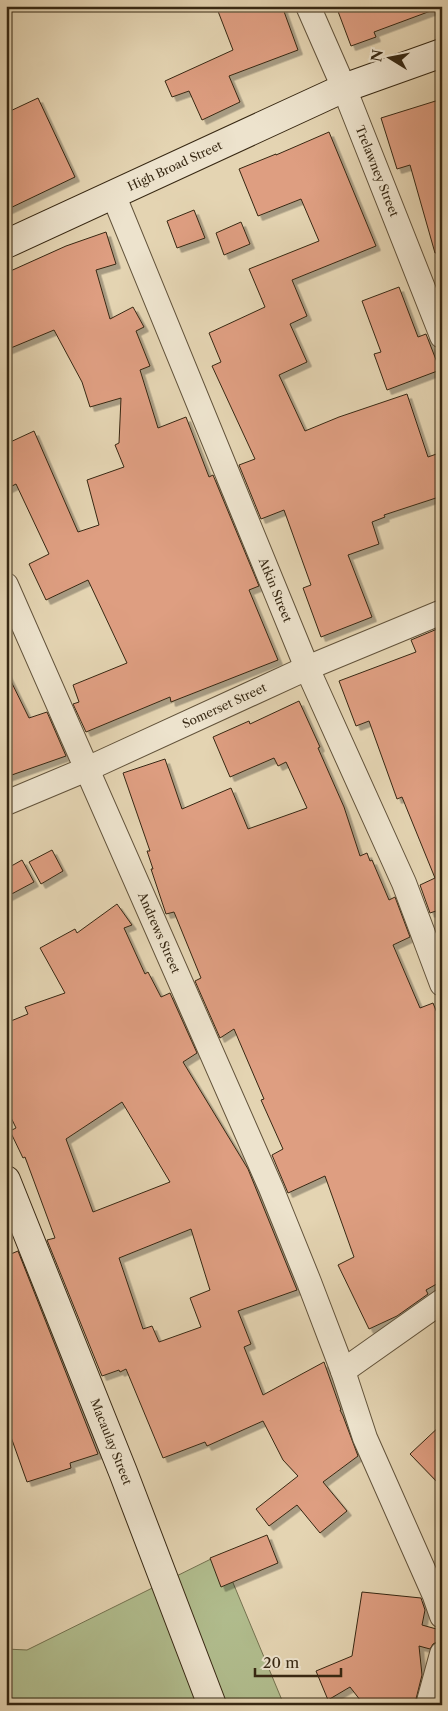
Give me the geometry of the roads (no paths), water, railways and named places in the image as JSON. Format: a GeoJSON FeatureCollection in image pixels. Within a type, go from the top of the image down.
{"type":"FeatureCollection","features":[{"type":"Feature","properties":{"kind":"street","name":"Trelawney Street"},"geometry":{"type":"LineString","coordinates":[[308,6],[344,88],[442,336]]}},
{"type":"Feature","properties":{"kind":"street","name":"High Broad Street"},"geometry":{"type":"LineString","coordinates":[[6,244],[344,88],[442,52]]}},
{"type":"Feature","properties":{"kind":"street","name":"Atkin Street"},"geometry":{"type":"LineString","coordinates":[[113,194],[308,668],[404,884],[442,984]]}},
{"type":"Feature","properties":{"kind":"street","name":"Andrews Street"},"geometry":{"type":"LineString","coordinates":[[6,585],[271,1188],[343,1371],[365,1438],[435,1596],[442,1616]]}},
{"type":"Feature","properties":{"kind":"street","name":"Somerset Street"},"geometry":{"type":"LineString","coordinates":[[6,803],[87,769],[308,668],[442,612]]}},
{"type":"Feature","properties":{"kind":"street","name":"Macaulay Street"},"geometry":{"type":"LineString","coordinates":[[6,1180],[123,1472],[212,1705]]}},
{"type":"Feature","properties":{"kind":"street"},"geometry":{"type":"LineString","coordinates":[[343,1371],[442,1301]]}},
{"type":"Feature","properties":{"kind":"street"},"geometry":{"type":"LineString","coordinates":[[428,1705],[442,1654]]}}]}
